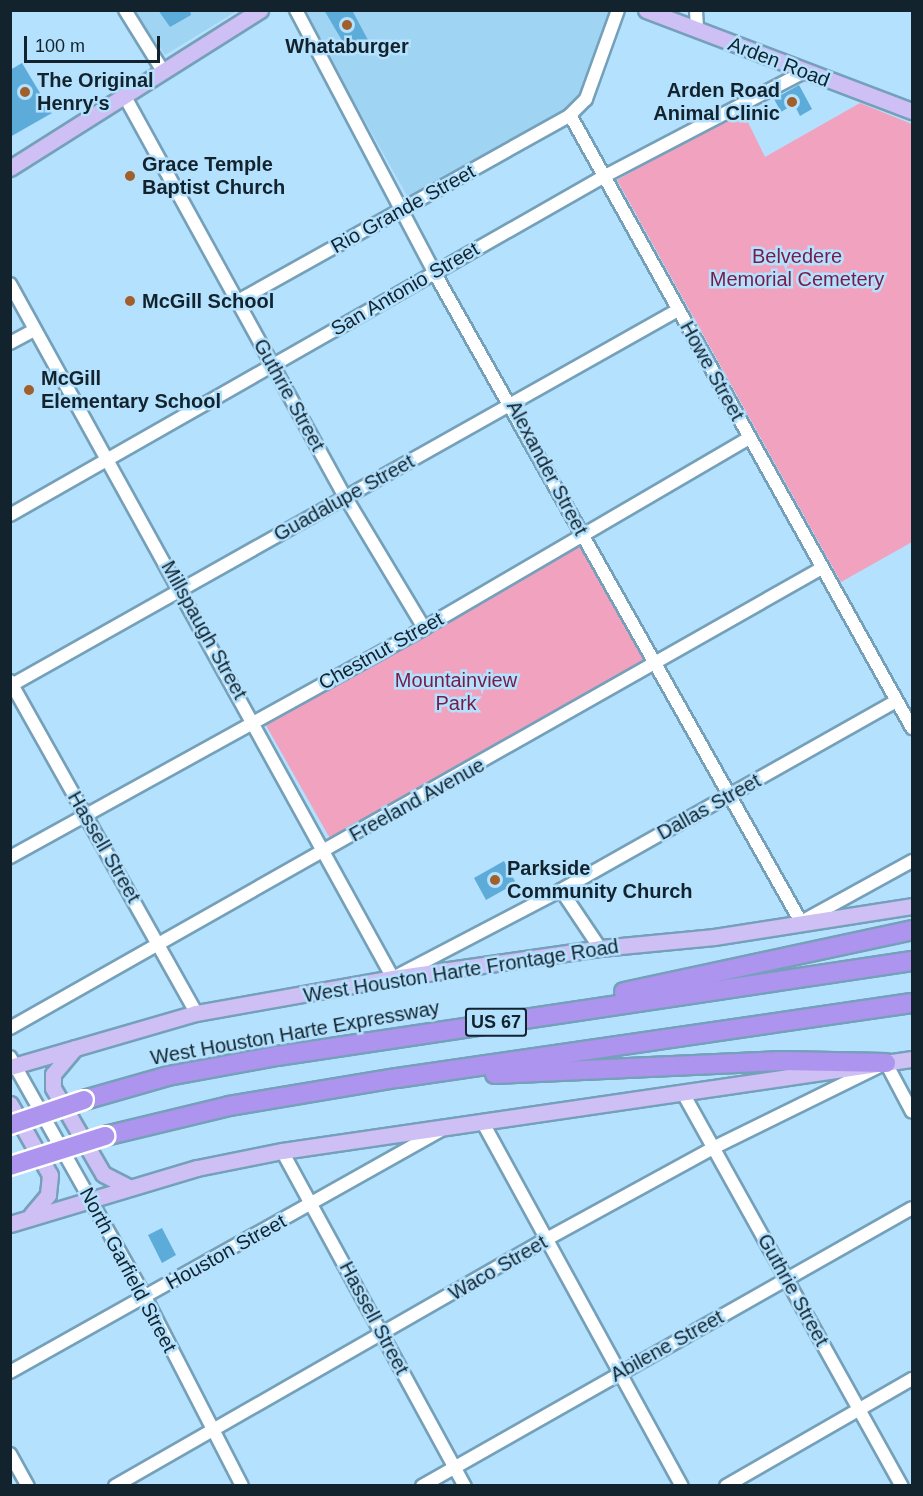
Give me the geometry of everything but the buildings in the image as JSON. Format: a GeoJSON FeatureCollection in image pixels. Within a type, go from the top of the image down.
{"type":"FeatureCollection","features":[{"type":"Feature","properties":{"kind":"highway"},"geometry":{"type":"LineString","coordinates":[[420,1033],[912,930]]}},
{"type":"Feature","properties":{"kind":"highway","name":"West Houston Harte Expressway"},"geometry":{"type":"LineString","coordinates":[[10,1125],[84,1100],[168,1077],[420,1033],[912,962]]}},
{"type":"Feature","properties":{"kind":"highway","name":"US 67"},"geometry":{"type":"LineString","coordinates":[[10,1166],[105,1136],[229,1107],[397,1078],[912,1003]]}},
{"type":"Feature","properties":{"kind":"highway"},"geometry":{"type":"LineString","coordinates":[[397,1078],[777,1061],[886,1063]]}},
{"type":"Feature","properties":{"kind":"main road"},"geometry":{"type":"LineString","coordinates":[[10,168],[260,10]]}},
{"type":"Feature","properties":{"kind":"main road","name":"Arden Road"},"geometry":{"type":"LineString","coordinates":[[646,10],[804,72],[912,111]]}},
{"type":"Feature","properties":{"kind":"main road","name":"West Houston Harte Frontage Road"},"geometry":{"type":"LineString","coordinates":[[12,1063],[196,1013],[393,978],[600,948],[714,937],[912,906]]}},
{"type":"Feature","properties":{"kind":"main road"},"geometry":{"type":"LineString","coordinates":[[77,1046],[53,1074],[53,1088],[103,1174],[128,1187]]}},
{"type":"Feature","properties":{"kind":"main road"},"geometry":{"type":"LineString","coordinates":[[10,1224],[90,1197],[282,1151],[440,1131],[912,1059]]}},
{"type":"Feature","properties":{"kind":"main road"},"geometry":{"type":"LineString","coordinates":[[10,1104],[50,1175],[48,1195],[29,1218]]}},
{"type":"Feature","properties":{"kind":"street"},"geometry":{"type":"LineString","coordinates":[[124,10],[163,71]]}},
{"type":"Feature","properties":{"kind":"street","name":"Alexander Street"},"geometry":{"type":"LineString","coordinates":[[296,10],[405,209],[434,272],[512,402],[654,667],[801,922]]}},
{"type":"Feature","properties":{"kind":"street"},"geometry":{"type":"LineString","coordinates":[[570,115],[586,99],[618,10]]}},
{"type":"Feature","properties":{"kind":"street"},"geometry":{"type":"LineString","coordinates":[[696,10],[697,30]]}},
{"type":"Feature","properties":{"kind":"street","name":"San Antonio Street"},"geometry":{"type":"LineString","coordinates":[[10,515],[603,177],[804,72]]}},
{"type":"Feature","properties":{"kind":"street","name":"Guthrie Street"},"geometry":{"type":"LineString","coordinates":[[124,95],[346,498],[424,628]]}},
{"type":"Feature","properties":{"kind":"street","name":"Rio Grande Street"},"geometry":{"type":"LineString","coordinates":[[236,302],[570,115]]}},
{"type":"Feature","properties":{"kind":"street","name":"Howe Street"},"geometry":{"type":"LineString","coordinates":[[570,115],[912,728]]}},
{"type":"Feature","properties":{"kind":"street","name":"Millspaugh Street"},"geometry":{"type":"LineString","coordinates":[[10,284],[34,330],[110,460],[393,978]]}},
{"type":"Feature","properties":{"kind":"street","name":"Guadalupe Street"},"geometry":{"type":"LineString","coordinates":[[11,684],[346,498],[678,309]]}},
{"type":"Feature","properties":{"kind":"street"},"geometry":{"type":"LineString","coordinates":[[10,343],[34,330]]}},
{"type":"Feature","properties":{"kind":"street","name":"Chestnut Street"},"geometry":{"type":"LineString","coordinates":[[10,857],[424,628],[749,438]]}},
{"type":"Feature","properties":{"kind":"street","name":"Freeland Avenue"},"geometry":{"type":"LineString","coordinates":[[10,1028],[654,667],[822,568]]}},
{"type":"Feature","properties":{"kind":"street","name":"Hassell Street"},"geometry":{"type":"LineString","coordinates":[[11,684],[160,945],[196,1013]]}},
{"type":"Feature","properties":{"kind":"street","name":"Dallas Street"},"geometry":{"type":"LineString","coordinates":[[393,978],[561,890],[896,700]]}},
{"type":"Feature","properties":{"kind":"street"},"geometry":{"type":"LineString","coordinates":[[801,922],[912,861]]}},
{"type":"Feature","properties":{"kind":"street"},"geometry":{"type":"LineString","coordinates":[[561,890],[600,948]]}},
{"type":"Feature","properties":{"kind":"street","name":"North Garfield Street"},"geometry":{"type":"LineString","coordinates":[[12,1063],[145,1297],[242,1485]]}},
{"type":"Feature","properties":{"kind":"street"},"geometry":{"type":"LineString","coordinates":[[886,1063],[912,1112]]}},
{"type":"Feature","properties":{"kind":"street","name":"Waco Street"},"geometry":{"type":"LineString","coordinates":[[115,1485],[382,1335],[545,1240],[713,1148],[886,1063]]}},
{"type":"Feature","properties":{"kind":"street","name":"Guthrie Street"},"geometry":{"type":"LineString","coordinates":[[684,1095],[902,1485]]}},
{"type":"Feature","properties":{"kind":"street"},"geometry":{"type":"LineString","coordinates":[[483,1123],[545,1240],[682,1485]]}},
{"type":"Feature","properties":{"kind":"street","name":"Houston Street"},"geometry":{"type":"LineString","coordinates":[[10,1372],[440,1131]]}},
{"type":"Feature","properties":{"kind":"street","name":"Hassell Street"},"geometry":{"type":"LineString","coordinates":[[282,1151],[465,1485]]}},
{"type":"Feature","properties":{"kind":"street","name":"Abilene Street"},"geometry":{"type":"LineString","coordinates":[[422,1485],[912,1208]]}},
{"type":"Feature","properties":{"kind":"street"},"geometry":{"type":"LineString","coordinates":[[731,1484],[912,1379]]}},
{"type":"Feature","properties":{"kind":"street"},"geometry":{"type":"LineString","coordinates":[[10,1454],[28,1485]]}},
{"type":"Feature","properties":{"kind":"shaded area"},"geometry":{"type":"Polygon","coordinates":[[[617,10],[624,13],[589,100],[410,201],[303,11],[617,10]]]}},
{"type":"Feature","properties":{"kind":"shaded area"},"geometry":{"type":"Polygon","coordinates":[[[134,11],[237,11],[165,55],[134,11]]]}},
{"type":"Feature","properties":{"kind":"green space","name":"Belvedere Memorial Cemetery"},"geometry":{"type":"Polygon","coordinates":[[[860,103],[912,124],[912,542],[841,582],[617,180],[742,110],[765,157],[860,103]]]}},
{"type":"Feature","properties":{"kind":"green space","name":"Mountainview Park"},"geometry":{"type":"Polygon","coordinates":[[[580,542],[649,663],[332,842],[263,720],[580,542]]]}},
{"type":"Feature","properties":{"kind":"place","name":"Whataburger"},"geometry":{"type":"Point","coordinates":[347,25]}},
{"type":"Feature","properties":{"kind":"place","name":"The Original Henry's"},"geometry":{"type":"Point","coordinates":[25,92]}},
{"type":"Feature","properties":{"kind":"place","name":"Arden Road Animal Clinic"},"geometry":{"type":"Point","coordinates":[792,102]}},
{"type":"Feature","properties":{"kind":"place","name":"Grace Temple Baptist Church"},"geometry":{"type":"Point","coordinates":[130,176]}},
{"type":"Feature","properties":{"kind":"place","name":"McGill School"},"geometry":{"type":"Point","coordinates":[130,301]}},
{"type":"Feature","properties":{"kind":"place","name":"McGill Elementary School"},"geometry":{"type":"Point","coordinates":[29,390]}},
{"type":"Feature","properties":{"kind":"place","name":"Parkside Community Church"},"geometry":{"type":"Point","coordinates":[495,880]}}]}
